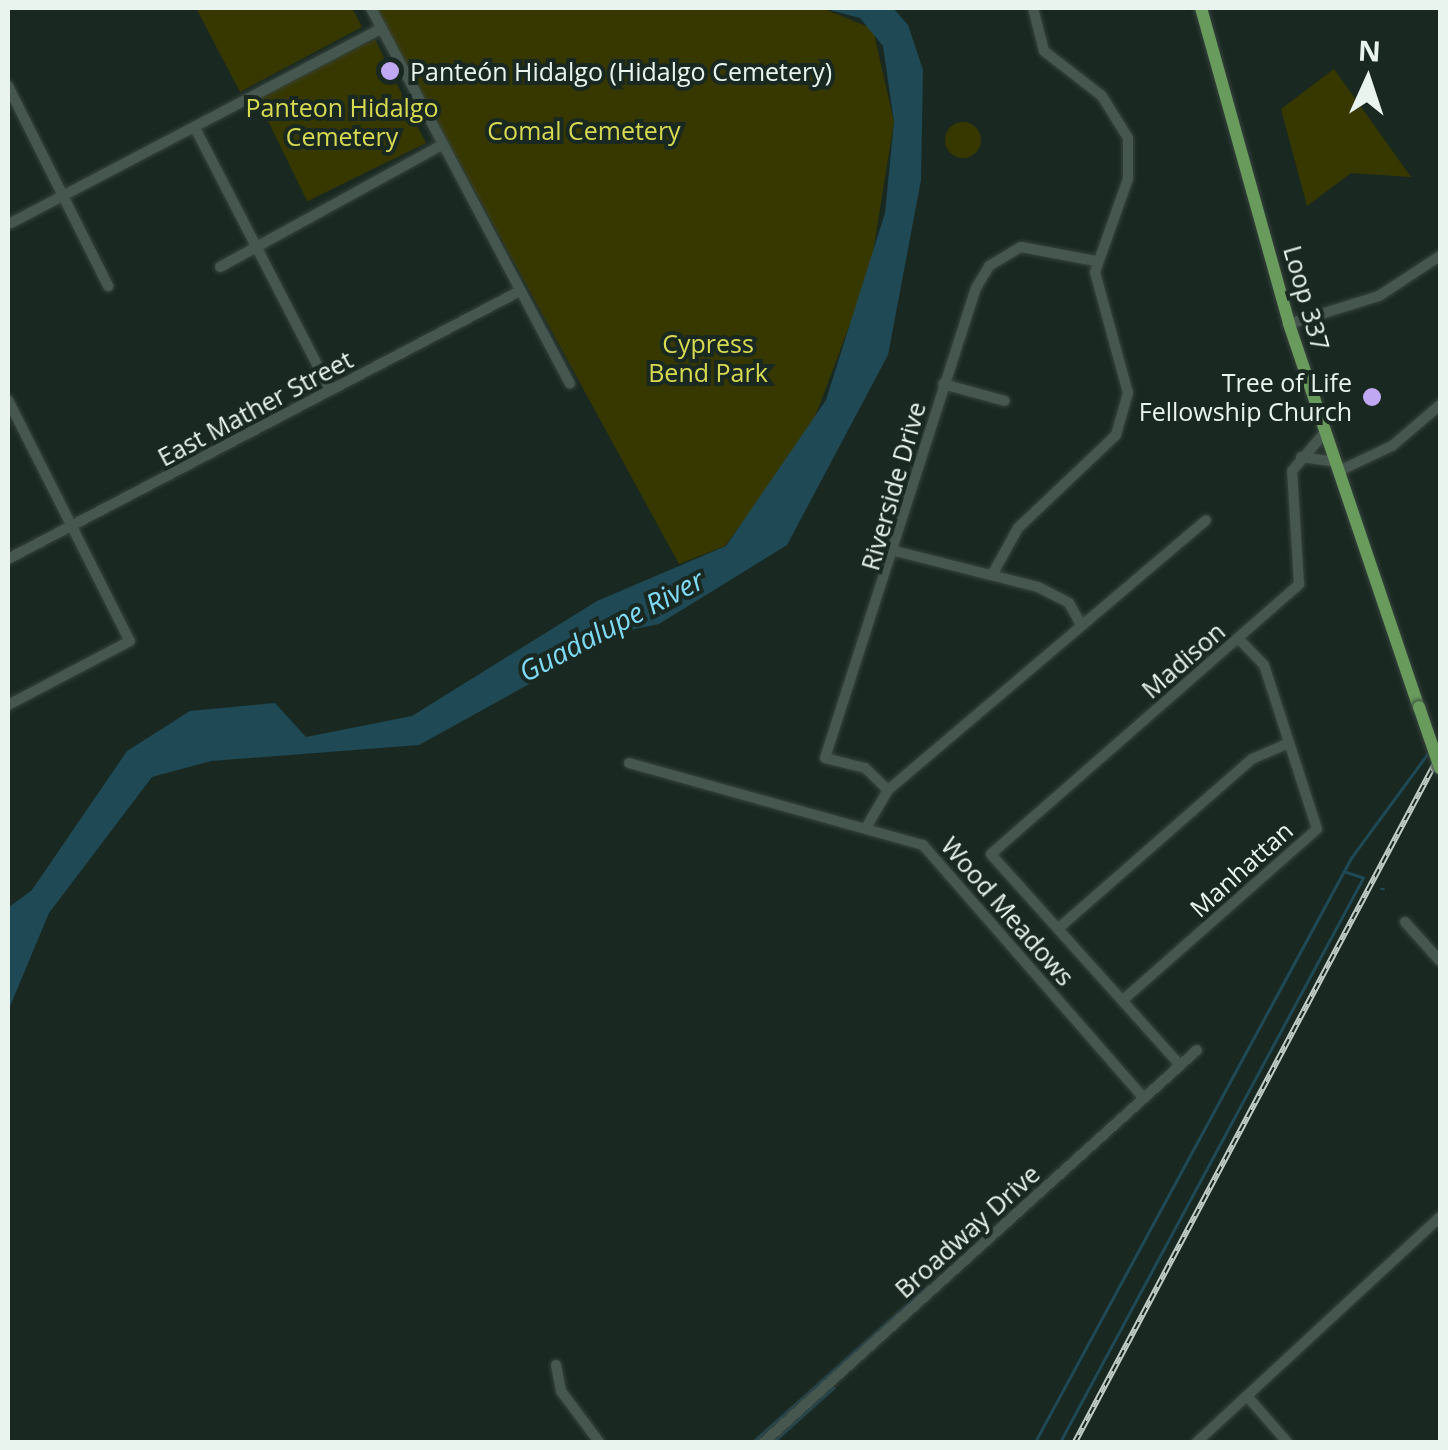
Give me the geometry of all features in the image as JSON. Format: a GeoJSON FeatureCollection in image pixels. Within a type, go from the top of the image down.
{"type":"FeatureCollection","features":[{"type":"Feature","properties":{"kind":"main road","name":"Loop 337"},"geometry":{"type":"LineString","coordinates":[[1200,8],[1289,324],[1440,768]]}},
{"type":"Feature","properties":{"kind":"street"},"geometry":{"type":"LineString","coordinates":[[371,8],[570,384]]}},
{"type":"Feature","properties":{"kind":"street"},"geometry":{"type":"LineString","coordinates":[[992,575],[1018,528],[1088,468],[1124,419],[1129,379],[1096,260],[1128,179],[1128,138],[1102,96],[1044,52],[1033,8]]}},
{"type":"Feature","properties":{"kind":"street"},"geometry":{"type":"LineString","coordinates":[[11,224],[382,28]]}},
{"type":"Feature","properties":{"kind":"street"},"geometry":{"type":"LineString","coordinates":[[8,86],[108,286]]}},
{"type":"Feature","properties":{"kind":"street"},"geometry":{"type":"LineString","coordinates":[[194,128],[330,390]]}},
{"type":"Feature","properties":{"kind":"street"},"geometry":{"type":"LineString","coordinates":[[220,267],[442,145]]}},
{"type":"Feature","properties":{"kind":"street","name":"Riverside Drive"},"geometry":{"type":"LineString","coordinates":[[888,790],[865,768],[826,758],[976,288],[1000,257],[1041,246],[1096,260]]}},
{"type":"Feature","properties":{"kind":"street"},"geometry":{"type":"LineString","coordinates":[[1289,324],[1379,296],[1440,256]]}},
{"type":"Feature","properties":{"kind":"street","name":"East Mather Street"},"geometry":{"type":"LineString","coordinates":[[8,560],[520,291]]}},
{"type":"Feature","properties":{"kind":"street"},"geometry":{"type":"LineString","coordinates":[[943,384],[1005,401]]}},
{"type":"Feature","properties":{"kind":"street"},"geometry":{"type":"LineString","coordinates":[[8,400],[130,644],[10,701]]}},
{"type":"Feature","properties":{"kind":"street"},"geometry":{"type":"LineString","coordinates":[[1326,431],[1301,456],[1337,466],[1378,453],[1440,406]]}},
{"type":"Feature","properties":{"kind":"street","name":"Madison"},"geometry":{"type":"LineString","coordinates":[[1060,927],[992,854],[1304,576],[1292,478],[1301,456]]}},
{"type":"Feature","properties":{"kind":"street"},"geometry":{"type":"LineString","coordinates":[[868,826],[888,790],[1206,520]]}},
{"type":"Feature","properties":{"kind":"street"},"geometry":{"type":"LineString","coordinates":[[895,550],[1059,597],[1082,626]]}},
{"type":"Feature","properties":{"kind":"street","name":"Manhattan"},"geometry":{"type":"LineString","coordinates":[[1124,1000],[1317,828],[1259,654],[1238,638]]}},
{"type":"Feature","properties":{"kind":"street"},"geometry":{"type":"LineString","coordinates":[[1180,1065],[1060,927],[1252,759],[1289,743]]}},
{"type":"Feature","properties":{"kind":"street","name":"Wood Meadows"},"geometry":{"type":"LineString","coordinates":[[630,763],[868,826],[929,850],[1144,1098]]}},
{"type":"Feature","properties":{"kind":"street"},"geometry":{"type":"LineString","coordinates":[[1405,922],[1440,961]]}},
{"type":"Feature","properties":{"kind":"street","name":"Broadway Drive"},"geometry":{"type":"LineString","coordinates":[[764,1442],[1197,1050]]}},
{"type":"Feature","properties":{"kind":"street"},"geometry":{"type":"LineString","coordinates":[[1197,1442],[1440,1217]]}},
{"type":"Feature","properties":{"kind":"street"},"geometry":{"type":"LineString","coordinates":[[556,1365],[560,1391],[599,1442]]}},
{"type":"Feature","properties":{"kind":"street"},"geometry":{"type":"LineString","coordinates":[[1247,1396],[1287,1442]]}},
{"type":"Feature","properties":{"kind":"green space"},"geometry":{"type":"Polygon","coordinates":[[[196,8],[352,8],[362,27],[240,92],[196,8]]]}},
{"type":"Feature","properties":{"kind":"green space"},"geometry":{"type":"Polygon","coordinates":[[[375,8],[822,8],[873,29],[894,122],[870,271],[809,433],[725,546],[679,564],[375,8]]]}},
{"type":"Feature","properties":{"kind":"green space","name":"Panteon Hidalgo Cemetery"},"geometry":{"type":"Polygon","coordinates":[[[375,39],[426,143],[307,201],[256,97],[375,39]]]}},
{"type":"Feature","properties":{"kind":"green space"},"geometry":{"type":"Polygon","coordinates":[[[1334,69],[1411,177],[1351,173],[1307,206],[1281,109],[1334,69]]]}},
{"type":"Feature","properties":{"kind":"green space"},"geometry":{"type":"Polygon","coordinates":[[[963,122],[976,127],[981,140],[976,153],[963,158],[950,153],[945,140],[950,127],[963,122]]]}},
{"type":"Feature","properties":{"kind":"water","name":"Guadalupe River"},"geometry":{"type":"Polygon","coordinates":[[[822,8],[893,8],[908,25],[923,70],[921,180],[888,355],[787,545],[659,624],[625,631],[419,745],[211,761],[152,777],[49,913],[8,1011],[8,908],[32,890],[127,751],[190,711],[275,703],[306,737],[412,716],[597,601],[726,546],[826,400],[885,213],[894,122],[883,46],[860,18],[822,8]]]}},
{"type":"Feature","properties":{"kind":"waterway"},"geometry":{"type":"LineString","coordinates":[[1035,1442],[1351,858],[1428,753]]}},
{"type":"Feature","properties":{"kind":"waterway"},"geometry":{"type":"LineString","coordinates":[[1060,1442],[1363,878],[1344,872]]}},
{"type":"Feature","properties":{"kind":"waterway"},"geometry":{"type":"LineString","coordinates":[[753,1442],[928,1286]]}},
{"type":"Feature","properties":{"kind":"waterway"},"geometry":{"type":"LineString","coordinates":[[773,1442],[833,1388]]}},
{"type":"Feature","properties":{"kind":"railway"},"geometry":{"type":"LineString","coordinates":[[1075,1442],[1440,754]]}},
{"type":"Feature","properties":{"kind":"place","name":"Panteón Hidalgo (Hidalgo Cemetery)"},"geometry":{"type":"Point","coordinates":[390,71]}},
{"type":"Feature","properties":{"kind":"place","name":"Tree of Life Fellowship Church"},"geometry":{"type":"Point","coordinates":[1372,397]}},
{"type":"Feature","properties":{"kind":"park label","name":"Comal Cemetery"},"geometry":{"type":"Point","coordinates":[584,130]}},
{"type":"Feature","properties":{"kind":"park label","name":"Cypress Bend Park"},"geometry":{"type":"Point","coordinates":[708,358]}}]}
